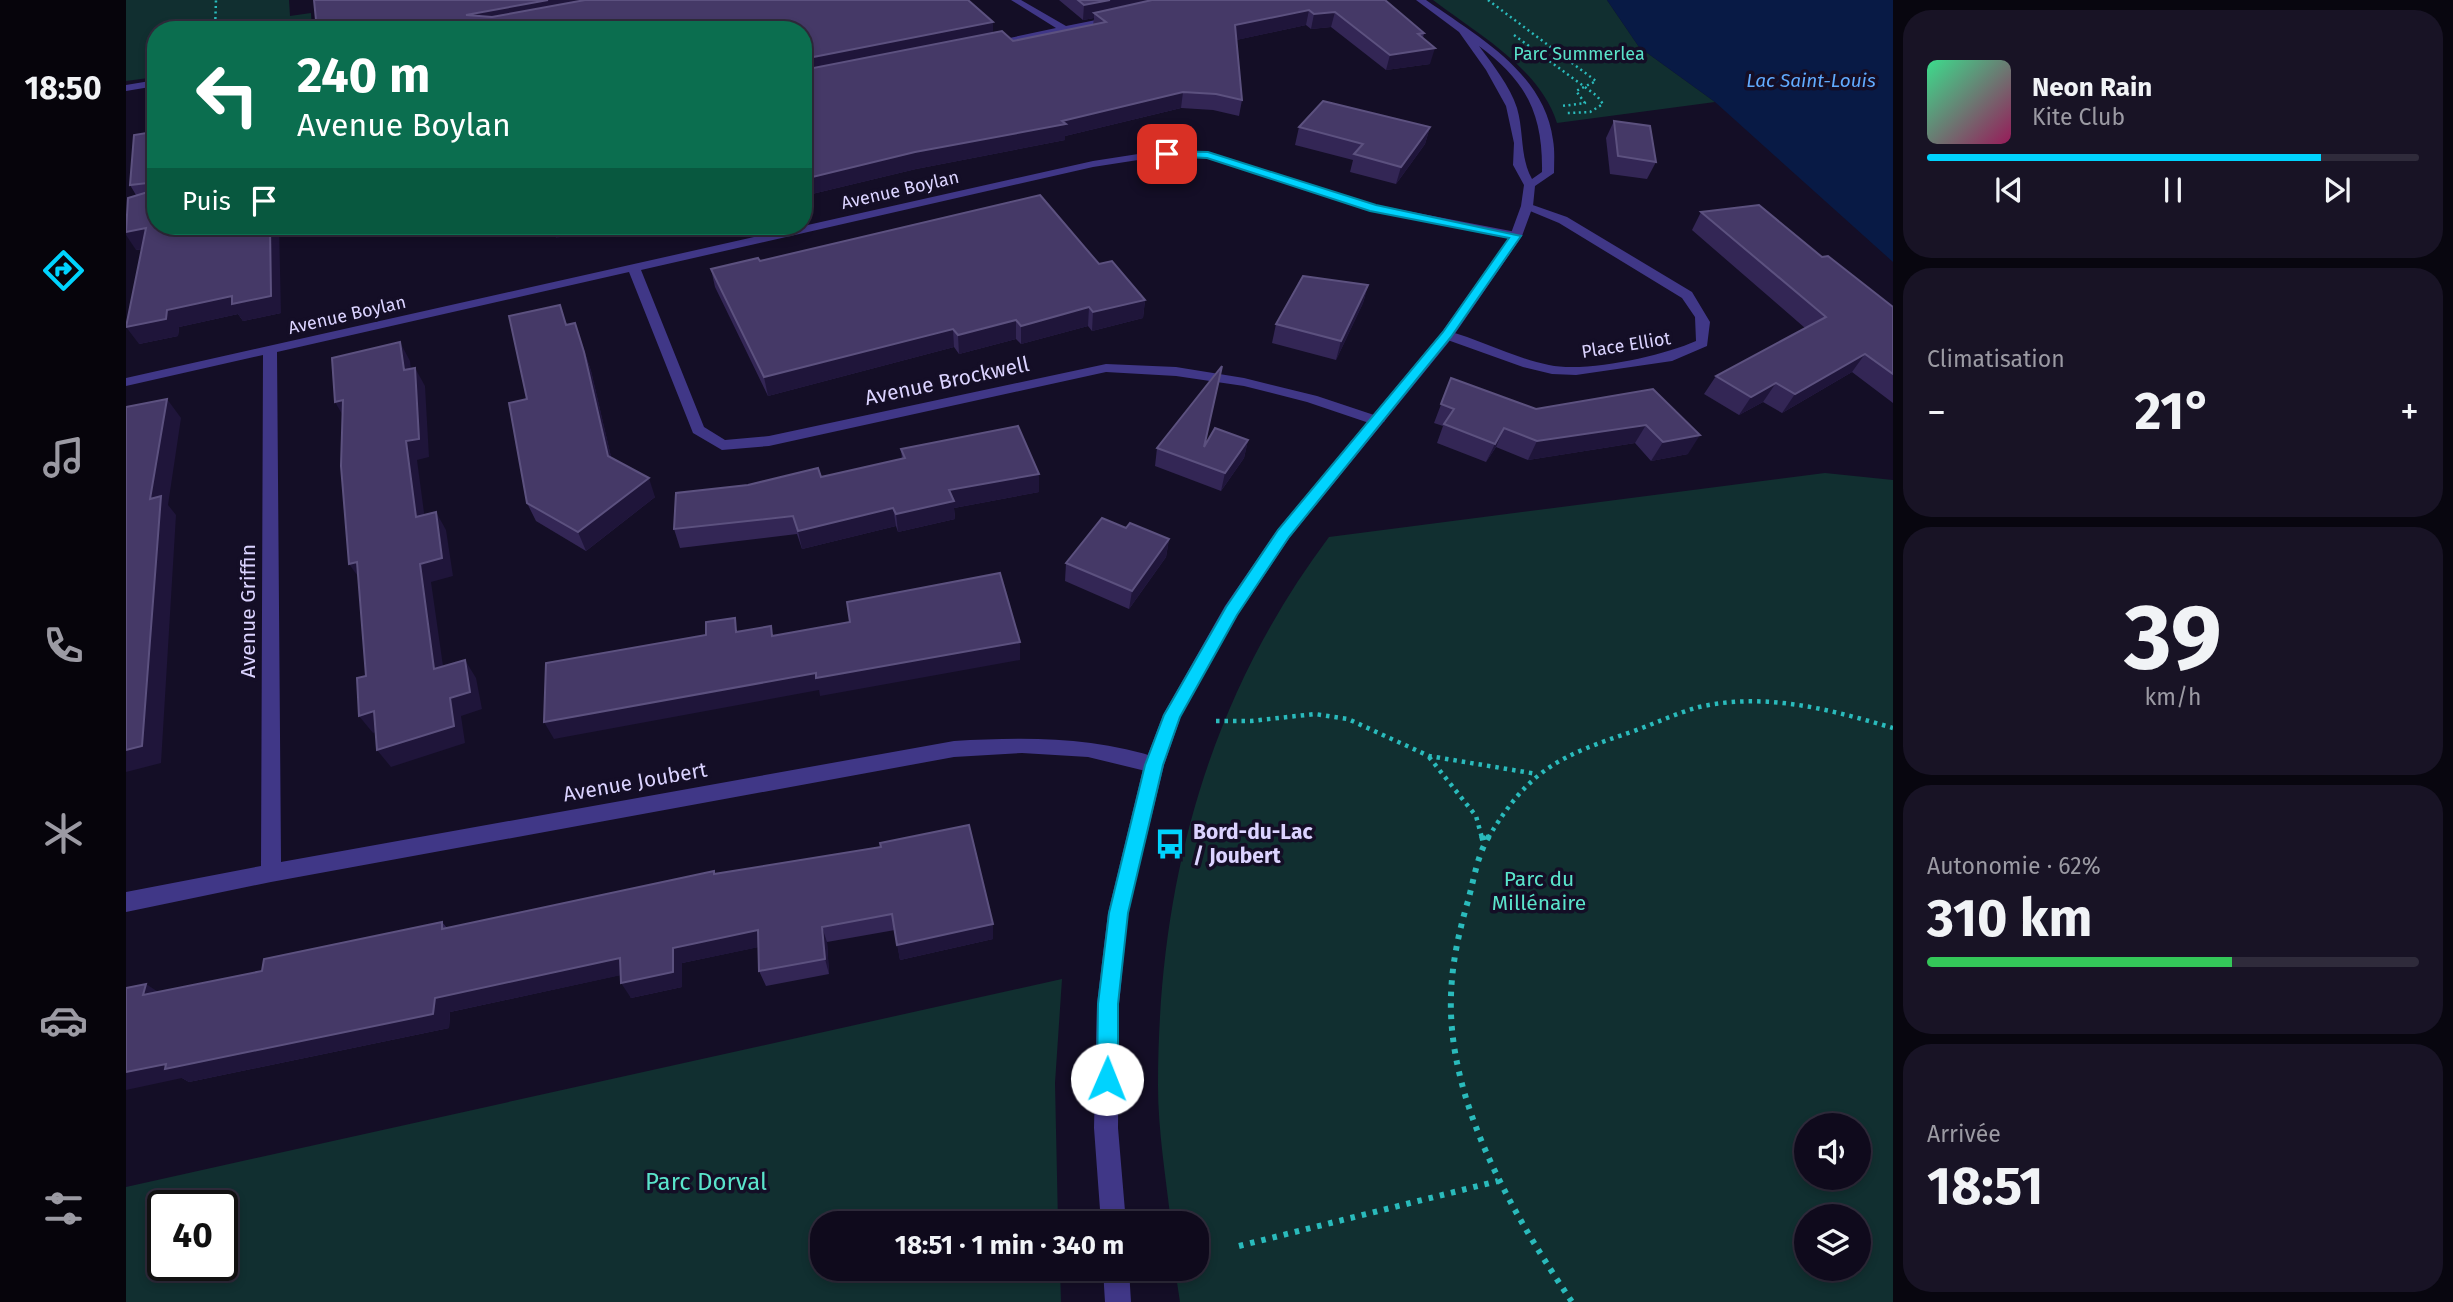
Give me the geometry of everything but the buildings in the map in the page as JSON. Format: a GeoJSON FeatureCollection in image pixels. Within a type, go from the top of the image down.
{"type":"FeatureCollection","features":[{"type":"Feature","properties":{"kind":"street"},"geometry":{"type":"LineString","coordinates":[[1014,0],[1064,29]]}},
{"type":"Feature","properties":{"kind":"street"},"geometry":{"type":"LineString","coordinates":[[1420,0],[1463,32],[1482,41],[1523,80],[1540,106],[1550,151],[1548,173],[1530,185]]}},
{"type":"Feature","properties":{"kind":"street"},"geometry":{"type":"LineString","coordinates":[[976,48],[1125,17]]}},
{"type":"Feature","properties":{"kind":"street"},"geometry":{"type":"LineString","coordinates":[[1112,1211],[1107,1128],[1108,1004],[1118,913],[1154,765],[1172,715],[1251,580],[1283,533],[1447,335],[1516,236],[1527,206],[1530,185],[1519,166],[1517,123],[1499,82],[1463,32]]}},
{"type":"Feature","properties":{"kind":"street"},"geometry":{"type":"LineString","coordinates":[[126,88],[147,84]]}},
{"type":"Feature","properties":{"kind":"street","name":"Avenue Boylan"},"geometry":{"type":"LineString","coordinates":[[812,228],[1093,164],[1183,153],[1229,160],[1374,208],[1516,236]]}},
{"type":"Feature","properties":{"kind":"street","name":"Place Elliot"},"geometry":{"type":"LineString","coordinates":[[1447,335],[1528,364],[1552,370],[1576,371],[1672,357],[1691,351],[1702,343],[1706,331],[1702,313],[1687,295],[1563,220],[1527,206]]}},
{"type":"Feature","properties":{"kind":"street","name":"Avenue Boylan"},"geometry":{"type":"LineString","coordinates":[[126,382],[783,235]]}},
{"type":"Feature","properties":{"kind":"street","name":"Avenue Brockwell"},"geometry":{"type":"LineString","coordinates":[[634,269],[698,430],[722,445],[769,441],[1106,368],[1161,368],[1210,375],[1327,402],[1378,421]]}},
{"type":"Feature","properties":{"kind":"street","name":"Avenue Griffin"},"geometry":{"type":"LineString","coordinates":[[270,350],[271,873]]}},
{"type":"Feature","properties":{"kind":"street","name":"Avenue Joubert"},"geometry":{"type":"LineString","coordinates":[[126,902],[271,873],[954,750],[1022,745],[1088,749],[1154,765]]}},
{"type":"Feature","properties":{"kind":"street"},"geometry":{"type":"LineString","coordinates":[[1117,1281],[1118,1302]]}},
{"type":"Feature","properties":{"kind":"path"},"geometry":{"type":"LineString","coordinates":[[215,21],[216,0]]}},
{"type":"Feature","properties":{"kind":"path"},"geometry":{"type":"LineString","coordinates":[[1488,0],[1509,13],[1596,81],[1576,91],[1585,103],[1551,106]]}},
{"type":"Feature","properties":{"kind":"path"},"geometry":{"type":"LineString","coordinates":[[1506,29],[1603,103],[1590,112],[1567,113]]}},
{"type":"Feature","properties":{"kind":"path"},"geometry":{"type":"LineString","coordinates":[[1572,1302],[1543,1261],[1498,1181],[1476,1122],[1460,1062],[1451,1006],[1462,919],[1484,844],[1536,774],[1588,747],[1702,707],[1738,701],[1811,705],[1893,728]]}},
{"type":"Feature","properties":{"kind":"path"},"geometry":{"type":"LineString","coordinates":[[1216,721],[1251,721],[1315,714],[1349,719],[1385,733],[1429,756],[1536,774]]}},
{"type":"Feature","properties":{"kind":"path"},"geometry":{"type":"LineString","coordinates":[[1429,756],[1476,816],[1484,844]]}},
{"type":"Feature","properties":{"kind":"path"},"geometry":{"type":"LineString","coordinates":[[1239,1246],[1498,1181]]}},
{"type":"Feature","properties":{"kind":"green space"},"geometry":{"type":"Polygon","coordinates":[[[126,0],[289,0],[290,16],[311,13],[311,21],[147,21],[147,78],[126,81],[126,0]]]}},
{"type":"Feature","properties":{"kind":"green space","name":"Parc Summerlea"},"geometry":{"type":"Polygon","coordinates":[[[1433,0],[1607,0],[1639,47],[1715,102],[1557,123],[1549,103],[1522,69],[1487,39],[1433,0]]]}},
{"type":"Feature","properties":{"kind":"green space","name":"Parc du Millénaire"},"geometry":{"type":"Polygon","coordinates":[[[1825,473],[1893,480],[1893,1302],[1180,1302],[1177,1281],[1209,1281],[1209,1211],[1170,1211],[1158,1103],[1160,1011],[1168,938],[1180,867],[1198,797],[1221,729],[1251,663],[1287,599],[1329,537],[1825,473]]]}},
{"type":"Feature","properties":{"kind":"green space","name":"Parc Dorval"},"geometry":{"type":"Polygon","coordinates":[[[1062,979],[1055,1083],[1058,1211],[810,1211],[810,1281],[1060,1281],[1061,1302],[126,1302],[126,1187],[1062,979]]]}},
{"type":"Feature","properties":{"kind":"water","name":"Lac Saint-Louis"},"geometry":{"type":"Polygon","coordinates":[[[1607,0],[1893,0],[1893,262],[1715,102],[1639,47],[1607,0]]]}},
{"type":"Feature","properties":{"kind":"place","name":"Bord-du-Lac / Joubert"},"geometry":{"type":"Point","coordinates":[1170,844]}},
{"type":"Feature","properties":{"kind":"route"},"geometry":{"type":"LineString","coordinates":[[1107,1079],[1108,1004],[1118,913],[1154,765],[1172,715],[1231,611],[1283,533],[1447,335],[1516,236],[1412,217],[1343,200],[1208,155],[1167,154]]}}]}
